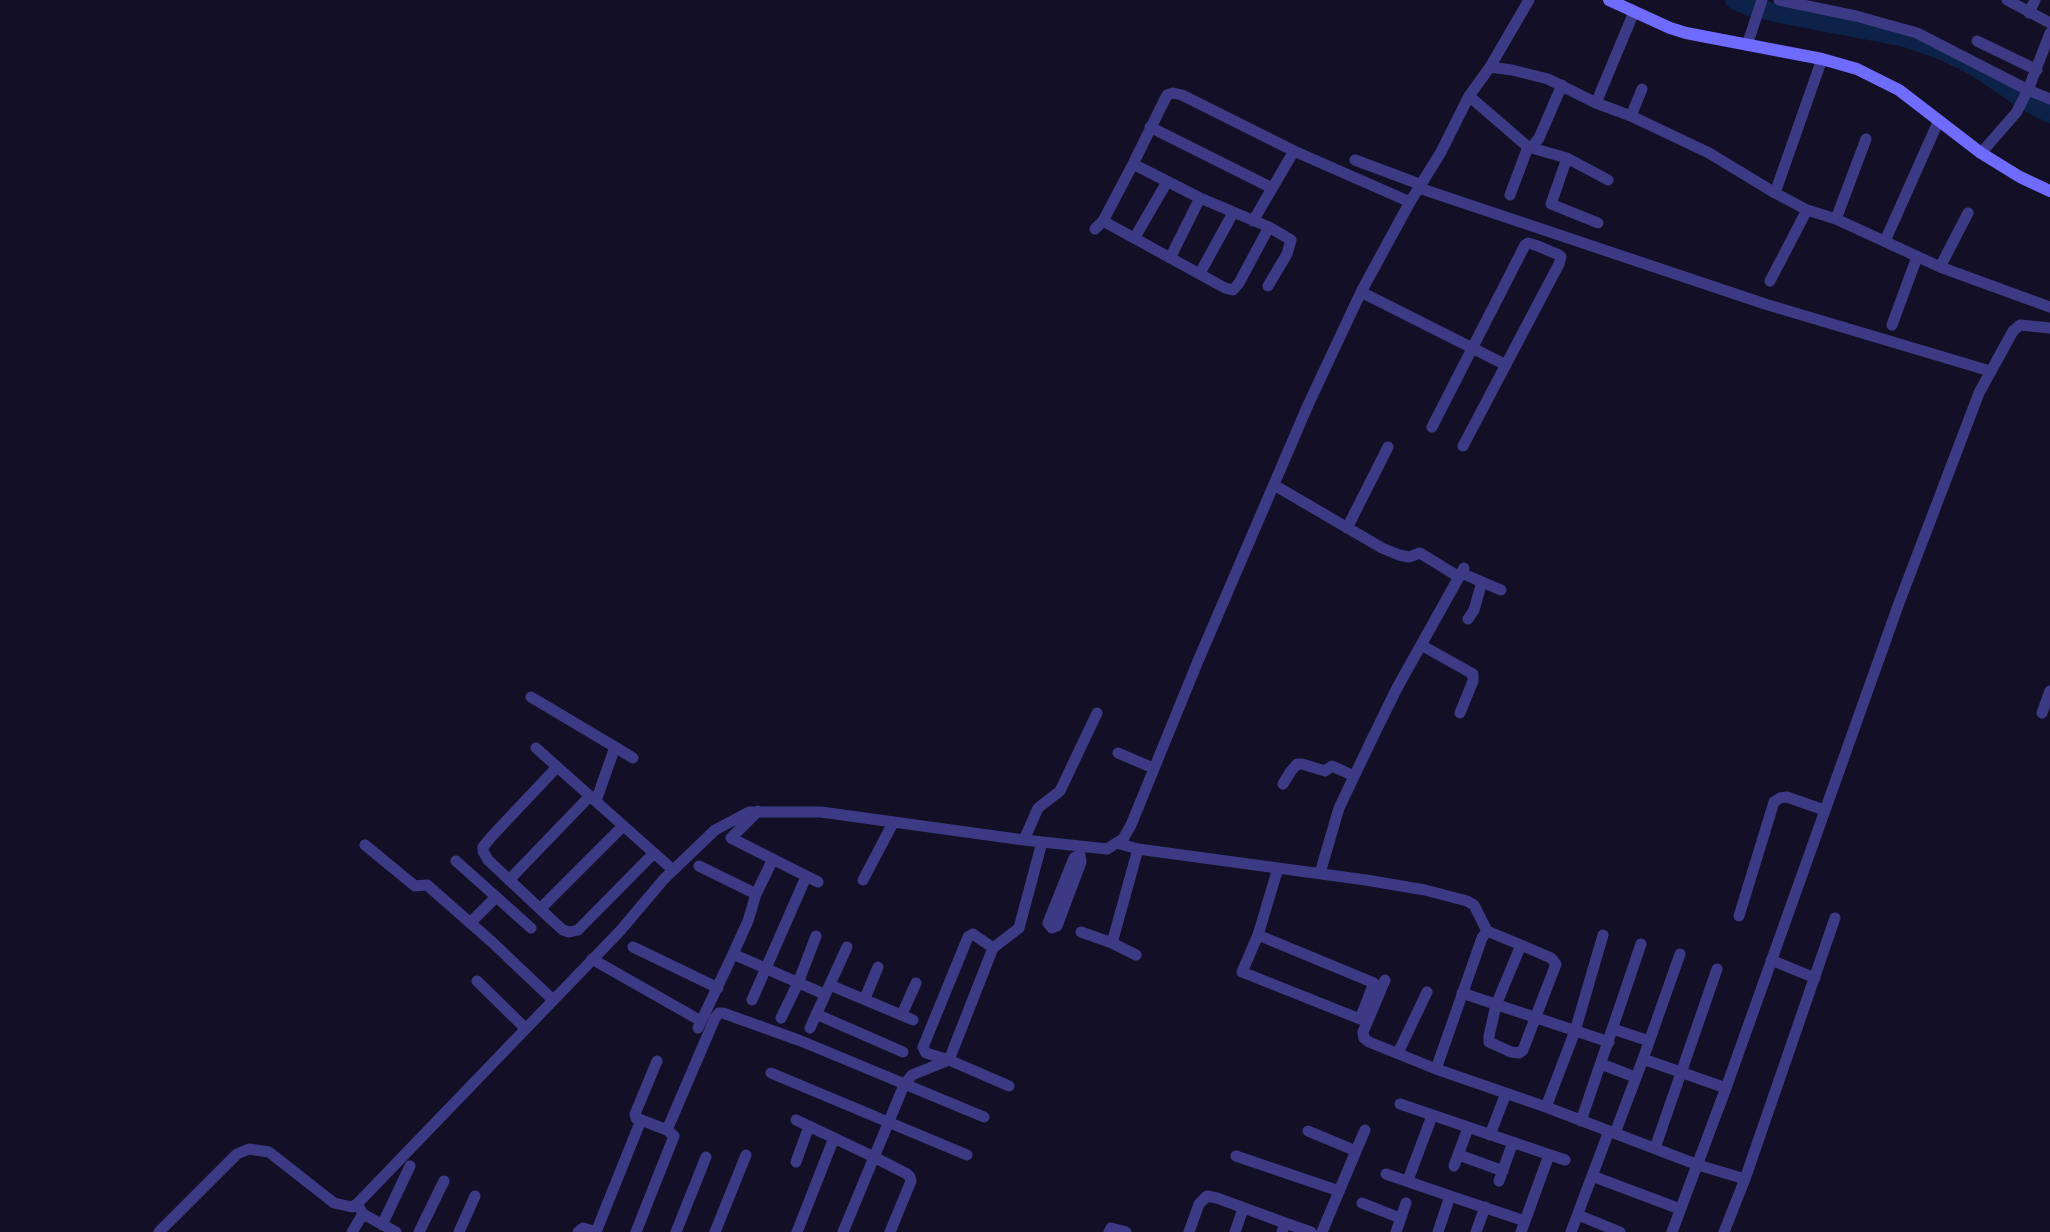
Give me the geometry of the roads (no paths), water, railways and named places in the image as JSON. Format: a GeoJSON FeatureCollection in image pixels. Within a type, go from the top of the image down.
{"type":"FeatureCollection","features":[{"type":"Feature","properties":{"kind":"main road"},"geometry":{"type":"LineString","coordinates":[[1608,0],[1686,33],[1822,59],[1857,69],[1899,90],[1981,153],[2020,177],[2050,191]]}},
{"type":"Feature","properties":{"kind":"street"},"geometry":{"type":"LineString","coordinates":[[352,1232],[360,1209],[409,1148],[620,931],[673,870],[715,830],[748,812],[821,812],[1042,842],[1081,851],[1107,849],[1123,839],[1308,405],[1361,292],[1469,96],[1490,67],[1530,0]]}},
{"type":"Feature","properties":{"kind":"street"},"geometry":{"type":"LineString","coordinates":[[1779,0],[1856,16],[1917,33],[2028,92],[2050,99]]}},
{"type":"Feature","properties":{"kind":"street"},"geometry":{"type":"LineString","coordinates":[[2007,0],[2050,24]]}},
{"type":"Feature","properties":{"kind":"street"},"geometry":{"type":"LineString","coordinates":[[2029,13],[2035,0]]}},
{"type":"Feature","properties":{"kind":"street"},"geometry":{"type":"LineString","coordinates":[[1747,45],[1762,1]]}},
{"type":"Feature","properties":{"kind":"street"},"geometry":{"type":"LineString","coordinates":[[1596,103],[1634,12]]}},
{"type":"Feature","properties":{"kind":"street"},"geometry":{"type":"LineString","coordinates":[[1981,153],[2016,113],[2028,92],[2050,33]]}},
{"type":"Feature","properties":{"kind":"street"},"geometry":{"type":"LineString","coordinates":[[1977,41],[2037,70]]}},
{"type":"Feature","properties":{"kind":"street"},"geometry":{"type":"LineString","coordinates":[[1775,193],[1822,59]]}},
{"type":"Feature","properties":{"kind":"street"},"geometry":{"type":"LineString","coordinates":[[1490,67],[1512,70],[1548,79],[1596,103],[1631,116],[1709,153],[1807,210],[1836,219],[1940,267],[2050,307]]}},
{"type":"Feature","properties":{"kind":"street"},"geometry":{"type":"LineString","coordinates":[[1510,195],[1529,147],[1539,138],[1562,86]]}},
{"type":"Feature","properties":{"kind":"street"},"geometry":{"type":"LineString","coordinates":[[1631,116],[1642,90]]}},
{"type":"Feature","properties":{"kind":"street"},"geometry":{"type":"LineString","coordinates":[[1269,227],[1239,283],[1233,290],[1225,288],[1134,237],[1099,225],[1133,164],[1167,95],[1173,93],[1182,95],[1294,151],[1410,202]]}},
{"type":"Feature","properties":{"kind":"street"},"geometry":{"type":"LineString","coordinates":[[1469,96],[1529,147],[1568,158],[1608,180]]}},
{"type":"Feature","properties":{"kind":"street"},"geometry":{"type":"LineString","coordinates":[[1884,241],[1940,120]]}},
{"type":"Feature","properties":{"kind":"street"},"geometry":{"type":"LineString","coordinates":[[1150,127],[1272,188]]}},
{"type":"Feature","properties":{"kind":"street"},"geometry":{"type":"LineString","coordinates":[[1836,219],[1866,139]]}},
{"type":"Feature","properties":{"kind":"street"},"geometry":{"type":"LineString","coordinates":[[1253,221],[1294,151]]}},
{"type":"Feature","properties":{"kind":"street"},"geometry":{"type":"LineString","coordinates":[[1568,158],[1551,204],[1598,223]]}},
{"type":"Feature","properties":{"kind":"street"},"geometry":{"type":"LineString","coordinates":[[1356,160],[1420,186],[1765,304],[1989,373]]}},
{"type":"Feature","properties":{"kind":"street"},"geometry":{"type":"LineString","coordinates":[[1133,164],[1200,198],[1269,227],[1291,240],[1287,254],[1268,286]]}},
{"type":"Feature","properties":{"kind":"street"},"geometry":{"type":"LineString","coordinates":[[1134,237],[1167,182]]}},
{"type":"Feature","properties":{"kind":"street"},"geometry":{"type":"LineString","coordinates":[[1170,258],[1200,198]]}},
{"type":"Feature","properties":{"kind":"street"},"geometry":{"type":"LineString","coordinates":[[1770,281],[1807,210]]}},
{"type":"Feature","properties":{"kind":"street"},"geometry":{"type":"LineString","coordinates":[[1200,273],[1233,213]]}},
{"type":"Feature","properties":{"kind":"street"},"geometry":{"type":"LineString","coordinates":[[1940,267],[1968,213]]}},
{"type":"Feature","properties":{"kind":"street"},"geometry":{"type":"LineString","coordinates":[[1432,428],[1526,245],[1528,243],[1538,246],[1559,255],[1560,261],[1462,446]]}},
{"type":"Feature","properties":{"kind":"street"},"geometry":{"type":"LineString","coordinates":[[1892,325],[1917,257]]}},
{"type":"Feature","properties":{"kind":"street"},"geometry":{"type":"LineString","coordinates":[[1361,292],[1506,365]]}},
{"type":"Feature","properties":{"kind":"street"},"geometry":{"type":"LineString","coordinates":[[1672,1232],[1726,1088],[1899,603],[1979,393],[2013,331],[2020,325],[2050,328]]}},
{"type":"Feature","properties":{"kind":"street"},"geometry":{"type":"LineString","coordinates":[[1347,528],[1388,447]]}},
{"type":"Feature","properties":{"kind":"street"},"geometry":{"type":"LineString","coordinates":[[1274,485],[1382,548],[1409,557],[1420,553],[1501,590]]}},
{"type":"Feature","properties":{"kind":"street"},"geometry":{"type":"LineString","coordinates":[[1320,873],[1339,808],[1354,776],[1397,688],[1461,573]]}},
{"type":"Feature","properties":{"kind":"street"},"geometry":{"type":"LineString","coordinates":[[1468,619],[1474,610],[1482,582]]}},
{"type":"Feature","properties":{"kind":"street"},"geometry":{"type":"LineString","coordinates":[[1421,645],[1473,674],[1473,681],[1460,712]]}},
{"type":"Feature","properties":{"kind":"street"},"geometry":{"type":"LineString","coordinates":[[2042,713],[2050,691]]}},
{"type":"Feature","properties":{"kind":"street"},"geometry":{"type":"LineString","coordinates":[[531,697],[633,758]]}},
{"type":"Feature","properties":{"kind":"street"},"geometry":{"type":"LineString","coordinates":[[1024,840],[1038,808],[1060,791],[1097,713]]}},
{"type":"Feature","properties":{"kind":"street"},"geometry":{"type":"LineString","coordinates":[[509,880],[593,799],[615,747]]}},
{"type":"Feature","properties":{"kind":"street"},"geometry":{"type":"LineString","coordinates":[[536,748],[673,870]]}},
{"type":"Feature","properties":{"kind":"street"},"geometry":{"type":"LineString","coordinates":[[1118,753],[1153,768]]}},
{"type":"Feature","properties":{"kind":"street"},"geometry":{"type":"LineString","coordinates":[[1284,784],[1297,764],[1325,771],[1332,766],[1354,776]]}},
{"type":"Feature","properties":{"kind":"street"},"geometry":{"type":"LineString","coordinates":[[557,767],[483,847],[484,856],[563,930],[569,932],[578,930],[654,853]]}},
{"type":"Feature","properties":{"kind":"street"},"geometry":{"type":"LineString","coordinates":[[1738,916],[1774,802],[1780,798],[1787,797],[1824,810]]}},
{"type":"Feature","properties":{"kind":"street"},"geometry":{"type":"LineString","coordinates":[[758,812],[731,838],[818,882]]}},
{"type":"Feature","properties":{"kind":"street"},"geometry":{"type":"LineString","coordinates":[[863,880],[893,823]]}},
{"type":"Feature","properties":{"kind":"street"},"geometry":{"type":"LineString","coordinates":[[540,909],[623,826]]}},
{"type":"Feature","properties":{"kind":"street"},"geometry":{"type":"LineString","coordinates":[[843,1232],[904,1085],[912,1075],[949,1060],[993,948],[1019,928],[1042,842]]}},
{"type":"Feature","properties":{"kind":"street"},"geometry":{"type":"LineString","coordinates":[[1117,843],[1138,849],[1320,873],[1425,890],[1467,901],[1474,905],[1487,931],[1521,945],[1551,958],[1556,964],[1536,1019],[1523,1050],[1519,1053],[1511,1052],[1490,1042],[1488,1036],[1496,1005],[1521,945]]}},
{"type":"Feature","properties":{"kind":"street"},"geometry":{"type":"LineString","coordinates":[[365,845],[415,886],[427,885],[553,1000]]}},
{"type":"Feature","properties":{"kind":"street"},"geometry":{"type":"LineString","coordinates":[[1112,943],[1138,849]]}},
{"type":"Feature","properties":{"kind":"street"},"geometry":{"type":"LineString","coordinates":[[1081,851],[1082,862],[1057,926],[1052,928],[1048,923],[1074,858],[1081,851]]}},
{"type":"Feature","properties":{"kind":"street"},"geometry":{"type":"LineString","coordinates":[[592,959],[699,1025],[718,988],[748,921],[756,894],[773,860]]}},
{"type":"Feature","properties":{"kind":"street"},"geometry":{"type":"LineString","coordinates":[[456,861],[531,928]]}},
{"type":"Feature","properties":{"kind":"street"},"geometry":{"type":"LineString","coordinates":[[698,866],[756,894]]}},
{"type":"Feature","properties":{"kind":"street"},"geometry":{"type":"LineString","coordinates":[[1258,935],[1374,983],[1360,1019],[1242,972],[1258,935],[1278,868]]}},
{"type":"Feature","properties":{"kind":"street"},"geometry":{"type":"LineString","coordinates":[[752,1000],[806,877]]}},
{"type":"Feature","properties":{"kind":"street"},"geometry":{"type":"LineString","coordinates":[[470,923],[496,897]]}},
{"type":"Feature","properties":{"kind":"street"},"geometry":{"type":"LineString","coordinates":[[1724,1232],[1745,1178],[1835,918]]}},
{"type":"Feature","properties":{"kind":"street"},"geometry":{"type":"LineString","coordinates":[[1436,1070],[1462,992],[1482,938],[1487,931]]}},
{"type":"Feature","properties":{"kind":"street"},"geometry":{"type":"LineString","coordinates":[[1082,932],[1112,943],[1136,955]]}},
{"type":"Feature","properties":{"kind":"street"},"geometry":{"type":"LineString","coordinates":[[993,948],[978,935],[973,934],[968,937],[923,1047],[926,1053],[949,1060],[1009,1086]]}},
{"type":"Feature","properties":{"kind":"street"},"geometry":{"type":"LineString","coordinates":[[1546,1107],[1575,1031],[1603,935]]}},
{"type":"Feature","properties":{"kind":"street"},"geometry":{"type":"LineString","coordinates":[[781,1018],[798,983],[816,936]]}},
{"type":"Feature","properties":{"kind":"street"},"geometry":{"type":"LineString","coordinates":[[1581,1121],[1641,944]]}},
{"type":"Feature","properties":{"kind":"street"},"geometry":{"type":"LineString","coordinates":[[633,946],[718,988]]}},
{"type":"Feature","properties":{"kind":"street"},"geometry":{"type":"LineString","coordinates":[[810,1028],[847,947]]}},
{"type":"Feature","properties":{"kind":"street"},"geometry":{"type":"LineString","coordinates":[[733,954],[798,983],[865,998],[913,1020]]}},
{"type":"Feature","properties":{"kind":"street"},"geometry":{"type":"LineString","coordinates":[[1571,1232],[1592,1176],[1643,1060],[1648,1041],[1680,954]]}},
{"type":"Feature","properties":{"kind":"street"},"geometry":{"type":"LineString","coordinates":[[1771,960],[1815,978]]}},
{"type":"Feature","properties":{"kind":"street"},"geometry":{"type":"LineString","coordinates":[[865,998],[878,968]]}},
{"type":"Feature","properties":{"kind":"street"},"geometry":{"type":"LineString","coordinates":[[1655,1148],[1717,969]]}},
{"type":"Feature","properties":{"kind":"street"},"geometry":{"type":"LineString","coordinates":[[1385,980],[1363,1032],[1364,1038],[1369,1042],[1436,1070],[1546,1107],[1698,1165],[1745,1178]]}},
{"type":"Feature","properties":{"kind":"street"},"geometry":{"type":"LineString","coordinates":[[476,981],[526,1029]]}},
{"type":"Feature","properties":{"kind":"street"},"geometry":{"type":"LineString","coordinates":[[902,1014],[916,983]]}},
{"type":"Feature","properties":{"kind":"street"},"geometry":{"type":"LineString","coordinates":[[1398,1053],[1427,992]]}},
{"type":"Feature","properties":{"kind":"street"},"geometry":{"type":"LineString","coordinates":[[1462,992],[1536,1019],[1608,1042]]}},
{"type":"Feature","properties":{"kind":"street"},"geometry":{"type":"LineString","coordinates":[[667,1130],[718,1013],[723,1013],[801,1041],[984,1117]]}},
{"type":"Feature","properties":{"kind":"street"},"geometry":{"type":"LineString","coordinates":[[816,1014],[903,1052]]}},
{"type":"Feature","properties":{"kind":"street"},"geometry":{"type":"LineString","coordinates":[[1613,1029],[1648,1041]]}},
{"type":"Feature","properties":{"kind":"street"},"geometry":{"type":"LineString","coordinates":[[1643,1060],[1726,1088]]}},
{"type":"Feature","properties":{"kind":"street"},"geometry":{"type":"LineString","coordinates":[[636,1232],[674,1136],[667,1130],[636,1118],[635,1114],[657,1061]]}},
{"type":"Feature","properties":{"kind":"street"},"geometry":{"type":"LineString","coordinates":[[1601,1064],[1635,1077]]}},
{"type":"Feature","properties":{"kind":"street"},"geometry":{"type":"LineString","coordinates":[[771,1073],[967,1156]]}},
{"type":"Feature","properties":{"kind":"street"},"geometry":{"type":"LineString","coordinates":[[1490,1136],[1506,1094]]}},
{"type":"Feature","properties":{"kind":"street"},"geometry":{"type":"LineString","coordinates":[[1400,1104],[1565,1160]]}},
{"type":"Feature","properties":{"kind":"street"},"geometry":{"type":"LineString","coordinates":[[1408,1180],[1432,1116]]}},
{"type":"Feature","properties":{"kind":"street"},"geometry":{"type":"LineString","coordinates":[[578,1232],[583,1228],[596,1232],[641,1120]]}},
{"type":"Feature","properties":{"kind":"street"},"geometry":{"type":"LineString","coordinates":[[796,1120],[874,1157],[910,1177],[911,1181],[890,1232]]}},
{"type":"Feature","properties":{"kind":"street"},"geometry":{"type":"LineString","coordinates":[[796,1162],[809,1126]]}},
{"type":"Feature","properties":{"kind":"street"},"geometry":{"type":"LineString","coordinates":[[1454,1166],[1468,1128]]}},
{"type":"Feature","properties":{"kind":"street"},"geometry":{"type":"LineString","coordinates":[[1322,1232],[1365,1130]]}},
{"type":"Feature","properties":{"kind":"street"},"geometry":{"type":"LineString","coordinates":[[1308,1131],[1356,1151]]}},
{"type":"Feature","properties":{"kind":"street"},"geometry":{"type":"LineString","coordinates":[[797,1232],[834,1138]]}},
{"type":"Feature","properties":{"kind":"street"},"geometry":{"type":"LineString","coordinates":[[1459,1155],[1501,1176],[1513,1142]]}},
{"type":"Feature","properties":{"kind":"street"},"geometry":{"type":"LineString","coordinates":[[159,1232],[237,1154],[249,1149],[269,1152],[334,1203],[360,1209],[382,1225],[396,1232]]}},
{"type":"Feature","properties":{"kind":"street"},"geometry":{"type":"LineString","coordinates":[[715,1232],[746,1155]]}},
{"type":"Feature","properties":{"kind":"street"},"geometry":{"type":"LineString","coordinates":[[1386,1174],[1485,1207],[1523,1226],[1549,1155]]}},
{"type":"Feature","properties":{"kind":"street"},"geometry":{"type":"LineString","coordinates":[[1236,1156],[1339,1192]]}},
{"type":"Feature","properties":{"kind":"street"},"geometry":{"type":"LineString","coordinates":[[676,1232],[706,1157]]}},
{"type":"Feature","properties":{"kind":"street"},"geometry":{"type":"LineString","coordinates":[[382,1225],[410,1166]]}},
{"type":"Feature","properties":{"kind":"street"},"geometry":{"type":"LineString","coordinates":[[1592,1176],[1680,1209]]}},
{"type":"Feature","properties":{"kind":"street"},"geometry":{"type":"LineString","coordinates":[[419,1232],[444,1181]]}},
{"type":"Feature","properties":{"kind":"street"},"geometry":{"type":"LineString","coordinates":[[459,1232],[475,1196]]}},
{"type":"Feature","properties":{"kind":"street"},"geometry":{"type":"LineString","coordinates":[[1189,1232],[1199,1204],[1207,1196],[1218,1198],[1243,1208],[1283,1228],[1311,1232]]}},
{"type":"Feature","properties":{"kind":"street"},"geometry":{"type":"LineString","coordinates":[[1438,1232],[1450,1196]]}},
{"type":"Feature","properties":{"kind":"street"},"geometry":{"type":"LineString","coordinates":[[1362,1203],[1400,1218]]}},
{"type":"Feature","properties":{"kind":"street"},"geometry":{"type":"LineString","coordinates":[[1396,1232],[1406,1203]]}},
{"type":"Feature","properties":{"kind":"street"},"geometry":{"type":"LineString","coordinates":[[1476,1232],[1485,1207]]}},
{"type":"Feature","properties":{"kind":"street"},"geometry":{"type":"LineString","coordinates":[[1235,1232],[1243,1208]]}},
{"type":"Feature","properties":{"kind":"street"},"geometry":{"type":"LineString","coordinates":[[1578,1215],[1620,1232]]}},
{"type":"Feature","properties":{"kind":"street"},"geometry":{"type":"LineString","coordinates":[[1109,1232],[1111,1228],[1126,1232]]}},
{"type":"Feature","properties":{"kind":"waterway"},"geometry":{"type":"LineString","coordinates":[[1734,0],[1750,7],[1790,16],[1905,38],[1940,50],[1977,68],[2025,101],[2050,114]]}}]}
